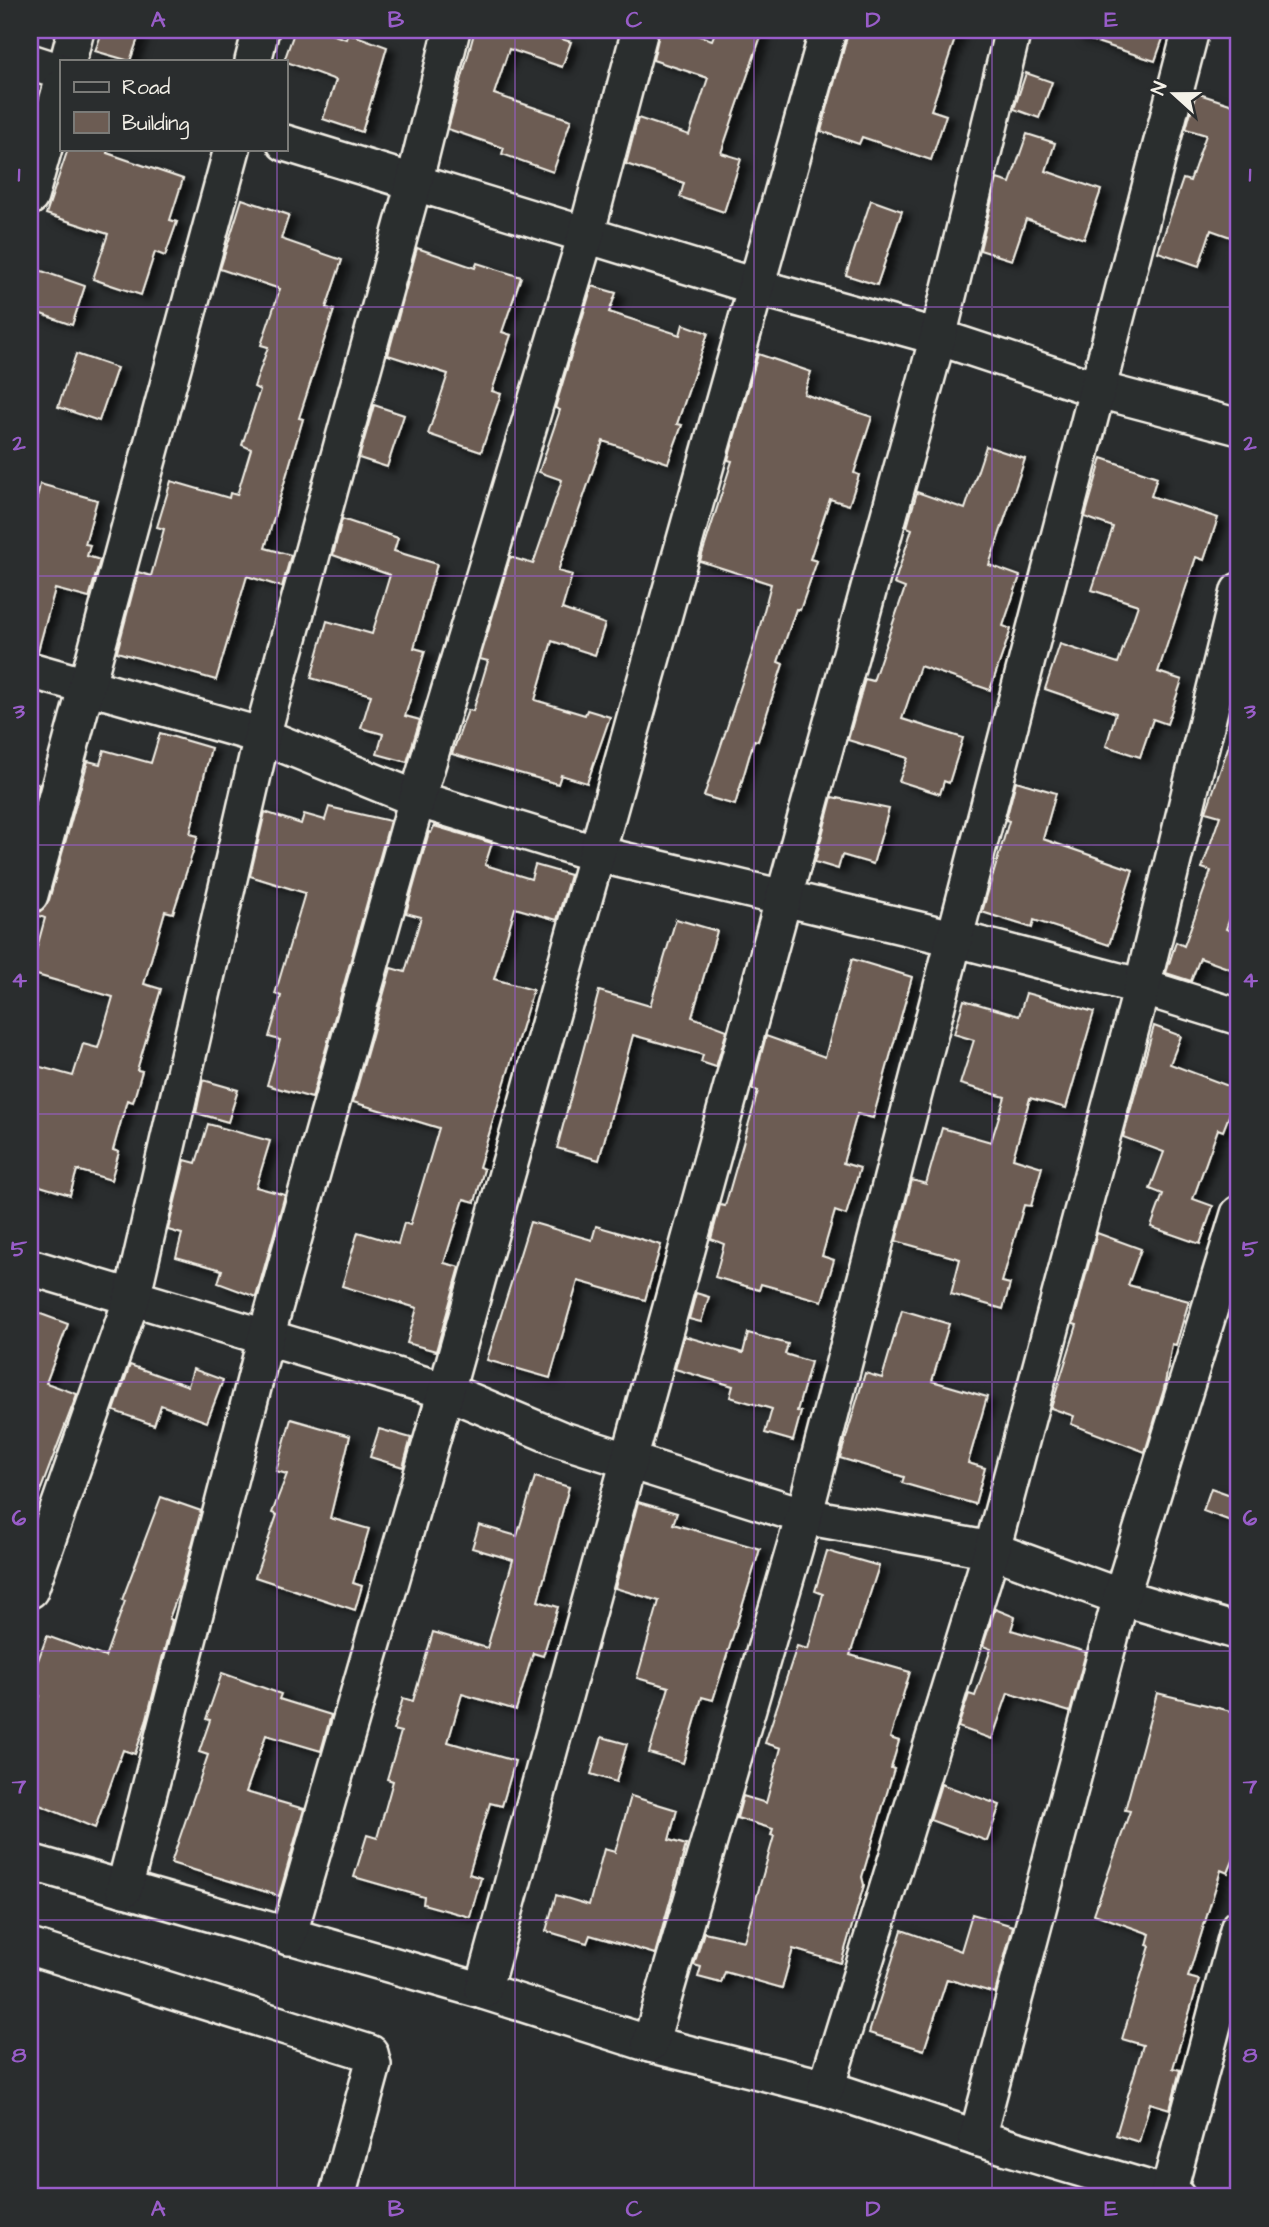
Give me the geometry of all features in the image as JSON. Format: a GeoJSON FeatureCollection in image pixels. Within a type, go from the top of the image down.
{"type":"FeatureCollection","features":[{"type":"Feature","properties":{"kind":"street"},"geometry":{"type":"LineString","coordinates":[[68,60],[76,30]]}},
{"type":"Feature","properties":{"kind":"street"},"geometry":{"type":"LineString","coordinates":[[253,60],[261,30]]}},
{"type":"Feature","properties":{"kind":"street"},"geometry":{"type":"LineString","coordinates":[[30,1590],[132,1298],[262,736],[414,183],[452,30]]}},
{"type":"Feature","properties":{"kind":"street"},"geometry":{"type":"LineString","coordinates":[[124,1889],[266,1337],[417,799],[586,235],[640,30]]}},
{"type":"Feature","properties":{"kind":"street"},"geometry":{"type":"LineString","coordinates":[[288,1937],[446,1391],[828,30]]}},
{"type":"Feature","properties":{"kind":"street"},"geometry":{"type":"LineString","coordinates":[[484,1991],[938,337],[1013,30]]}},
{"type":"Feature","properties":{"kind":"street"},"geometry":{"type":"LineString","coordinates":[[650,2044],[804,1516],[1191,30]]}},
{"type":"Feature","properties":{"kind":"street"},"geometry":{"type":"LineString","coordinates":[[30,62],[60,72]]}},
{"type":"Feature","properties":{"kind":"street"},"geometry":{"type":"LineString","coordinates":[[30,197],[60,92]]}},
{"type":"Feature","properties":{"kind":"street"},"geometry":{"type":"LineString","coordinates":[[287,144],[757,287],[938,337],[1099,390],[1239,427]]}},
{"type":"Feature","properties":{"kind":"street"},"geometry":{"type":"LineString","coordinates":[[30,895],[232,150]]}},
{"type":"Feature","properties":{"kind":"street"},"geometry":{"type":"LineString","coordinates":[[826,2088],[992,1550],[1142,987],[1239,590]]}},
{"type":"Feature","properties":{"kind":"street"},"geometry":{"type":"LineString","coordinates":[[30,670],[262,736],[417,799],[597,854],[782,900],[953,938],[1142,987],[1239,1017]]}},
{"type":"Feature","properties":{"kind":"street"},"geometry":{"type":"LineString","coordinates":[[976,2138],[1121,1597],[1239,1214]]}},
{"type":"Feature","properties":{"kind":"street"},"geometry":{"type":"LineString","coordinates":[[30,1267],[446,1391],[560,1439],[804,1516],[992,1550],[1121,1597],[1239,1632]]}},
{"type":"Feature","properties":{"kind":"street"},"geometry":{"type":"LineString","coordinates":[[30,1862],[484,1991],[650,2044],[826,2088],[976,2138],[1173,2196],[1239,1927]]}},
{"type":"Feature","properties":{"kind":"street"},"geometry":{"type":"LineString","coordinates":[[30,1947],[370,2053],[373,2064],[337,2197]]}},
{"type":"Feature","properties":{"kind":"building"},"geometry":{"type":"Polygon","coordinates":[[[103,30],[141,30],[130,60],[95,51],[103,30]]]}},
{"type":"Feature","properties":{"kind":"building"},"geometry":{"type":"Polygon","coordinates":[[[295,30],[318,30],[346,39],[348,33],[387,47],[362,132],[323,119],[336,80],[284,60],[295,30]]]}},
{"type":"Feature","properties":{"kind":"building"},"geometry":{"type":"Polygon","coordinates":[[[472,30],[534,30],[571,42],[562,67],[509,49],[494,94],[571,120],[553,172],[502,154],[504,148],[448,129],[473,37],[472,30]]]}},
{"type":"Feature","properties":{"kind":"building"},"geometry":{"type":"Polygon","coordinates":[[[660,30],[681,30],[712,40],[716,30],[763,30],[721,153],[741,159],[724,212],[680,197],[684,183],[626,164],[638,118],[689,135],[708,78],[653,60],[660,30]]]}},
{"type":"Feature","properties":{"kind":"building"},"geometry":{"type":"Polygon","coordinates":[[[849,30],[958,30],[931,110],[946,115],[931,160],[862,137],[859,144],[821,131],[849,30]]]}},
{"type":"Feature","properties":{"kind":"building"},"geometry":{"type":"Polygon","coordinates":[[[1076,30],[1166,30],[1155,61],[1075,35],[1076,30]]]}},
{"type":"Feature","properties":{"kind":"building"},"geometry":{"type":"Polygon","coordinates":[[[1026,73],[1052,82],[1039,118],[1014,109],[1026,73]]]}},
{"type":"Feature","properties":{"kind":"building"},"geometry":{"type":"Polygon","coordinates":[[[1196,93],[1239,107],[1239,240],[1211,230],[1199,266],[1158,252],[1183,179],[1190,181],[1206,135],[1186,129],[1196,93]]]}},
{"type":"Feature","properties":{"kind":"building"},"geometry":{"type":"Polygon","coordinates":[[[1027,134],[1055,143],[1046,171],[1101,190],[1084,239],[1026,219],[1012,260],[980,250],[997,179],[1010,183],[1027,134]]]}},
{"type":"Feature","properties":{"kind":"building"},"geometry":{"type":"Polygon","coordinates":[[[68,150],[108,150],[107,153],[183,179],[170,220],[177,222],[165,256],[155,252],[141,295],[93,279],[108,234],[46,214],[68,150]]]}},
{"type":"Feature","properties":{"kind":"building"},"geometry":{"type":"Polygon","coordinates":[[[242,199],[289,215],[281,239],[342,260],[326,308],[334,310],[299,418],[303,419],[265,548],[291,555],[282,587],[247,576],[216,680],[117,652],[138,572],[151,576],[164,529],[157,527],[171,481],[229,498],[230,493],[237,495],[251,449],[242,445],[260,390],[254,387],[268,347],[261,345],[280,289],[220,269],[242,199]]]}},
{"type":"Feature","properties":{"kind":"building"},"geometry":{"type":"Polygon","coordinates":[[[871,200],[902,211],[877,285],[846,275],[871,200]]]}},
{"type":"Feature","properties":{"kind":"building"},"geometry":{"type":"Polygon","coordinates":[[[417,248],[475,268],[477,263],[521,277],[502,332],[511,335],[492,391],[501,394],[481,452],[428,434],[448,374],[388,355],[417,248]]]}},
{"type":"Feature","properties":{"kind":"building"},"geometry":{"type":"Polygon","coordinates":[[[36,269],[85,286],[72,325],[30,310],[30,287],[36,269]]]}},
{"type":"Feature","properties":{"kind":"building"},"geometry":{"type":"Polygon","coordinates":[[[592,286],[616,293],[609,312],[680,335],[683,324],[708,333],[677,424],[682,425],[668,463],[603,441],[558,571],[572,575],[562,609],[605,624],[595,655],[552,641],[535,700],[585,715],[587,710],[610,717],[587,783],[561,775],[558,784],[452,754],[468,710],[473,711],[488,661],[480,659],[510,557],[533,564],[562,480],[539,472],[560,410],[555,408],[592,286]]]}},
{"type":"Feature","properties":{"kind":"building"},"geometry":{"type":"Polygon","coordinates":[[[76,354],[117,368],[99,421],[58,407],[76,354]]]}},
{"type":"Feature","properties":{"kind":"building"},"geometry":{"type":"Polygon","coordinates":[[[758,354],[811,372],[804,394],[872,417],[854,473],[859,475],[849,505],[830,499],[810,559],[817,561],[800,610],[796,609],[778,662],[783,664],[758,741],[754,740],[735,805],[704,796],[756,641],[771,584],[700,561],[732,461],[728,460],[758,354]]]}},
{"type":"Feature","properties":{"kind":"building"},"geometry":{"type":"Polygon","coordinates":[[[374,405],[404,415],[387,467],[359,458],[374,405]]]}},
{"type":"Feature","properties":{"kind":"building"},"geometry":{"type":"Polygon","coordinates":[[[986,446],[1025,459],[989,565],[1020,576],[1003,626],[1011,629],[990,690],[920,666],[902,719],[963,738],[949,783],[944,781],[940,794],[899,781],[908,758],[848,740],[865,679],[873,681],[905,588],[894,584],[912,529],[907,527],[917,492],[965,509],[986,446]]]}},
{"type":"Feature","properties":{"kind":"building"},"geometry":{"type":"Polygon","coordinates":[[[1102,458],[1157,477],[1151,496],[1218,518],[1204,560],[1196,557],[1158,672],[1182,680],[1167,724],[1153,719],[1140,757],[1106,746],[1116,713],[1045,689],[1060,644],[1118,663],[1138,605],[1092,590],[1113,527],[1085,517],[1102,458]]]}},
{"type":"Feature","properties":{"kind":"building"},"geometry":{"type":"Polygon","coordinates":[[[40,484],[97,500],[85,544],[90,545],[87,556],[100,560],[89,598],[55,589],[38,651],[30,650],[30,531],[40,484]]]}},
{"type":"Feature","properties":{"kind":"building"},"geometry":{"type":"Polygon","coordinates":[[[342,519],[398,538],[394,551],[437,564],[414,648],[425,651],[405,716],[420,720],[407,762],[377,754],[383,734],[361,728],[371,695],[311,678],[327,621],[372,634],[390,575],[333,555],[342,519]]]}},
{"type":"Feature","properties":{"kind":"building"},"geometry":{"type":"Polygon","coordinates":[[[1235,727],[1239,727],[1239,894],[1226,929],[1239,934],[1239,972],[1200,958],[1191,981],[1166,973],[1176,942],[1184,946],[1211,871],[1202,868],[1220,816],[1206,812],[1235,727]]]}},
{"type":"Feature","properties":{"kind":"building"},"geometry":{"type":"Polygon","coordinates":[[[160,733],[211,748],[190,834],[198,836],[173,913],[165,911],[144,984],[161,989],[137,1070],[142,1071],[133,1102],[127,1100],[113,1150],[119,1152],[111,1180],[77,1170],[70,1195],[30,1183],[30,1064],[73,1076],[83,1044],[98,1048],[113,997],[30,973],[45,918],[37,915],[49,900],[88,761],[100,764],[104,750],[151,763],[160,733]]]}},
{"type":"Feature","properties":{"kind":"building"},"geometry":{"type":"Polygon","coordinates":[[[30,781],[39,784],[30,819],[30,781]]]}},
{"type":"Feature","properties":{"kind":"building"},"geometry":{"type":"Polygon","coordinates":[[[1016,781],[1056,793],[1043,839],[1133,870],[1109,945],[1034,920],[1032,928],[982,912],[1009,821],[1006,820],[1016,781]]]}},
{"type":"Feature","properties":{"kind":"building"},"geometry":{"type":"Polygon","coordinates":[[[832,797],[889,809],[873,864],[842,855],[838,869],[815,862],[832,797]]]}},
{"type":"Feature","properties":{"kind":"building"},"geometry":{"type":"Polygon","coordinates":[[[329,807],[390,821],[312,1098],[267,1085],[280,1040],[269,1037],[281,996],[275,994],[305,893],[250,876],[265,812],[301,824],[304,814],[325,820],[329,807]]]}},
{"type":"Feature","properties":{"kind":"building"},"geometry":{"type":"Polygon","coordinates":[[[434,826],[492,843],[485,865],[531,879],[535,865],[570,875],[557,920],[515,908],[494,979],[533,990],[479,1167],[484,1169],[475,1202],[464,1199],[444,1263],[460,1267],[436,1351],[407,1343],[417,1308],[342,1286],[358,1232],[398,1244],[404,1223],[410,1225],[439,1128],[353,1102],[391,968],[405,972],[421,917],[406,913],[429,832],[431,833],[434,826]]]}},
{"type":"Feature","properties":{"kind":"building"},"geometry":{"type":"Polygon","coordinates":[[[676,919],[717,931],[692,1017],[727,1030],[716,1067],[701,1062],[703,1055],[633,1035],[599,1160],[557,1148],[599,991],[650,1006],[676,919]]]}},
{"type":"Feature","properties":{"kind":"building"},"geometry":{"type":"Polygon","coordinates":[[[852,959],[912,977],[873,1118],[857,1114],[843,1163],[860,1168],[846,1215],[835,1211],[822,1256],[834,1260],[822,1301],[761,1284],[759,1290],[715,1277],[724,1244],[711,1239],[720,1205],[725,1206],[758,1091],[752,1089],[766,1036],[825,1057],[852,959]]]}},
{"type":"Feature","properties":{"kind":"building"},"geometry":{"type":"Polygon","coordinates":[[[1026,993],[1094,1012],[1066,1108],[1030,1098],[1013,1158],[1042,1167],[1031,1206],[1024,1205],[1002,1282],[1010,1284],[1003,1309],[951,1294],[960,1259],[896,1241],[912,1180],[926,1184],[942,1128],[991,1142],[1005,1097],[960,1084],[974,1040],[954,1034],[964,1000],[1019,1016],[1026,993]]]}},
{"type":"Feature","properties":{"kind":"building"},"geometry":{"type":"Polygon","coordinates":[[[1154,1026],[1181,1036],[1170,1064],[1239,1090],[1223,1131],[1218,1129],[1193,1199],[1213,1206],[1200,1244],[1151,1227],[1163,1194],[1150,1189],[1164,1152],[1123,1137],[1154,1026]]]}},
{"type":"Feature","properties":{"kind":"building"},"geometry":{"type":"Polygon","coordinates":[[[203,1080],[238,1090],[228,1122],[196,1113],[203,1080]]]}},
{"type":"Feature","properties":{"kind":"building"},"geometry":{"type":"Polygon","coordinates":[[[208,1124],[270,1141],[256,1187],[285,1195],[256,1297],[218,1283],[222,1270],[176,1257],[182,1234],[168,1230],[185,1160],[196,1163],[208,1124]]]}},
{"type":"Feature","properties":{"kind":"building"},"geometry":{"type":"Polygon","coordinates":[[[530,1222],[592,1240],[596,1226],[661,1245],[645,1300],[578,1281],[550,1378],[487,1360],[530,1222]]]}},
{"type":"Feature","properties":{"kind":"building"},"geometry":{"type":"Polygon","coordinates":[[[1097,1233],[1141,1249],[1128,1285],[1189,1301],[1176,1345],[1172,1344],[1164,1389],[1145,1452],[1071,1424],[1074,1416],[1051,1408],[1077,1325],[1073,1324],[1097,1233]]]}},
{"type":"Feature","properties":{"kind":"building"},"geometry":{"type":"Polygon","coordinates":[[[696,1293],[709,1297],[701,1322],[689,1319],[696,1293]]]}},
{"type":"Feature","properties":{"kind":"building"},"geometry":{"type":"Polygon","coordinates":[[[30,1310],[68,1324],[46,1383],[77,1394],[33,1510],[30,1509],[30,1310]]]}},
{"type":"Feature","properties":{"kind":"building"},"geometry":{"type":"Polygon","coordinates":[[[902,1310],[949,1324],[932,1381],[987,1397],[968,1463],[985,1468],[975,1504],[902,1483],[904,1477],[840,1458],[865,1373],[882,1378],[902,1310]]]}},
{"type":"Feature","properties":{"kind":"building"},"geometry":{"type":"Polygon","coordinates":[[[748,1333],[788,1344],[785,1354],[811,1362],[797,1411],[801,1412],[793,1441],[765,1433],[772,1409],[730,1397],[733,1386],[675,1369],[684,1336],[743,1353],[748,1333]]]}},
{"type":"Feature","properties":{"kind":"building"},"geometry":{"type":"Polygon","coordinates":[[[130,1365],[188,1386],[193,1369],[223,1380],[207,1422],[161,1405],[154,1425],[114,1411],[130,1365]]]}},
{"type":"Feature","properties":{"kind":"building"},"geometry":{"type":"Polygon","coordinates":[[[291,1419],[350,1436],[330,1518],[369,1529],[353,1583],[362,1586],[355,1610],[255,1577],[277,1515],[272,1513],[287,1474],[276,1471],[291,1419]]]}},
{"type":"Feature","properties":{"kind":"building"},"geometry":{"type":"Polygon","coordinates":[[[379,1429],[411,1438],[403,1467],[370,1457],[379,1429]]]}},
{"type":"Feature","properties":{"kind":"building"},"geometry":{"type":"Polygon","coordinates":[[[535,1477],[569,1487],[538,1601],[558,1607],[543,1656],[533,1653],[516,1710],[462,1694],[448,1742],[515,1761],[502,1806],[490,1803],[469,1874],[481,1878],[470,1917],[423,1904],[424,1897],[354,1877],[367,1835],[377,1838],[393,1781],[387,1779],[401,1732],[393,1730],[403,1698],[413,1701],[433,1632],[487,1648],[513,1560],[472,1548],[479,1525],[517,1536],[535,1477]]]}},
{"type":"Feature","properties":{"kind":"building"},"geometry":{"type":"Polygon","coordinates":[[[1211,1488],[1239,1498],[1239,1524],[1203,1511],[1211,1488]]]}},
{"type":"Feature","properties":{"kind":"building"},"geometry":{"type":"Polygon","coordinates":[[[161,1497],[201,1511],[181,1586],[169,1619],[172,1620],[146,1722],[135,1754],[123,1750],[95,1828],[30,1801],[30,1725],[40,1696],[30,1692],[30,1682],[47,1636],[105,1657],[125,1601],[122,1600],[161,1497]]]}},
{"type":"Feature","properties":{"kind":"building"},"geometry":{"type":"Polygon","coordinates":[[[638,1502],[677,1513],[673,1524],[760,1549],[713,1700],[702,1697],[683,1763],[649,1753],[669,1687],[637,1678],[659,1601],[615,1588],[638,1502]]]}},
{"type":"Feature","properties":{"kind":"building"},"geometry":{"type":"Polygon","coordinates":[[[827,1551],[879,1566],[850,1655],[910,1672],[890,1738],[899,1741],[891,1768],[894,1769],[862,1877],[864,1885],[841,1963],[793,1949],[782,1988],[725,1972],[721,1983],[698,1977],[701,1967],[694,1965],[704,1932],[744,1941],[774,1836],[771,1835],[773,1829],[737,1818],[743,1796],[766,1803],[781,1748],[765,1743],[797,1646],[808,1649],[823,1594],[815,1591],[827,1551]]]}},
{"type":"Feature","properties":{"kind":"building"},"geometry":{"type":"Polygon","coordinates":[[[995,1609],[1015,1617],[1011,1630],[1086,1652],[1070,1712],[1008,1693],[992,1739],[958,1727],[969,1694],[975,1696],[991,1649],[983,1646],[995,1609]]]}},
{"type":"Feature","properties":{"kind":"building"},"geometry":{"type":"Polygon","coordinates":[[[222,1673],[281,1694],[279,1699],[331,1715],[321,1751],[266,1735],[246,1792],[304,1809],[279,1896],[171,1863],[208,1755],[199,1752],[210,1720],[206,1719],[222,1673]]]}},
{"type":"Feature","properties":{"kind":"building"},"geometry":{"type":"Polygon","coordinates":[[[1157,1693],[1239,1713],[1239,1846],[1228,1873],[1221,1870],[1188,1977],[1199,1980],[1173,2068],[1180,2070],[1170,2109],[1150,2103],[1139,2142],[1116,2135],[1143,2045],[1122,2039],[1150,1946],[1147,1945],[1150,1934],[1094,1914],[1130,1811],[1125,1810],[1157,1693]]]}},
{"type":"Feature","properties":{"kind":"building"},"geometry":{"type":"Polygon","coordinates":[[[602,1737],[627,1744],[616,1782],[591,1774],[602,1737]]]}},
{"type":"Feature","properties":{"kind":"building"},"geometry":{"type":"Polygon","coordinates":[[[941,1784],[1000,1805],[987,1841],[930,1820],[941,1784]]]}},
{"type":"Feature","properties":{"kind":"building"},"geometry":{"type":"Polygon","coordinates":[[[631,1796],[677,1810],[669,1840],[686,1845],[655,1954],[590,1935],[587,1943],[546,1931],[556,1895],[589,1905],[604,1849],[615,1852],[631,1796]]]}},
{"type":"Feature","properties":{"kind":"building"},"geometry":{"type":"Polygon","coordinates":[[[972,1914],[1013,1926],[995,1993],[947,1979],[924,2050],[869,2033],[902,1930],[961,1951],[972,1914]]]}}]}
